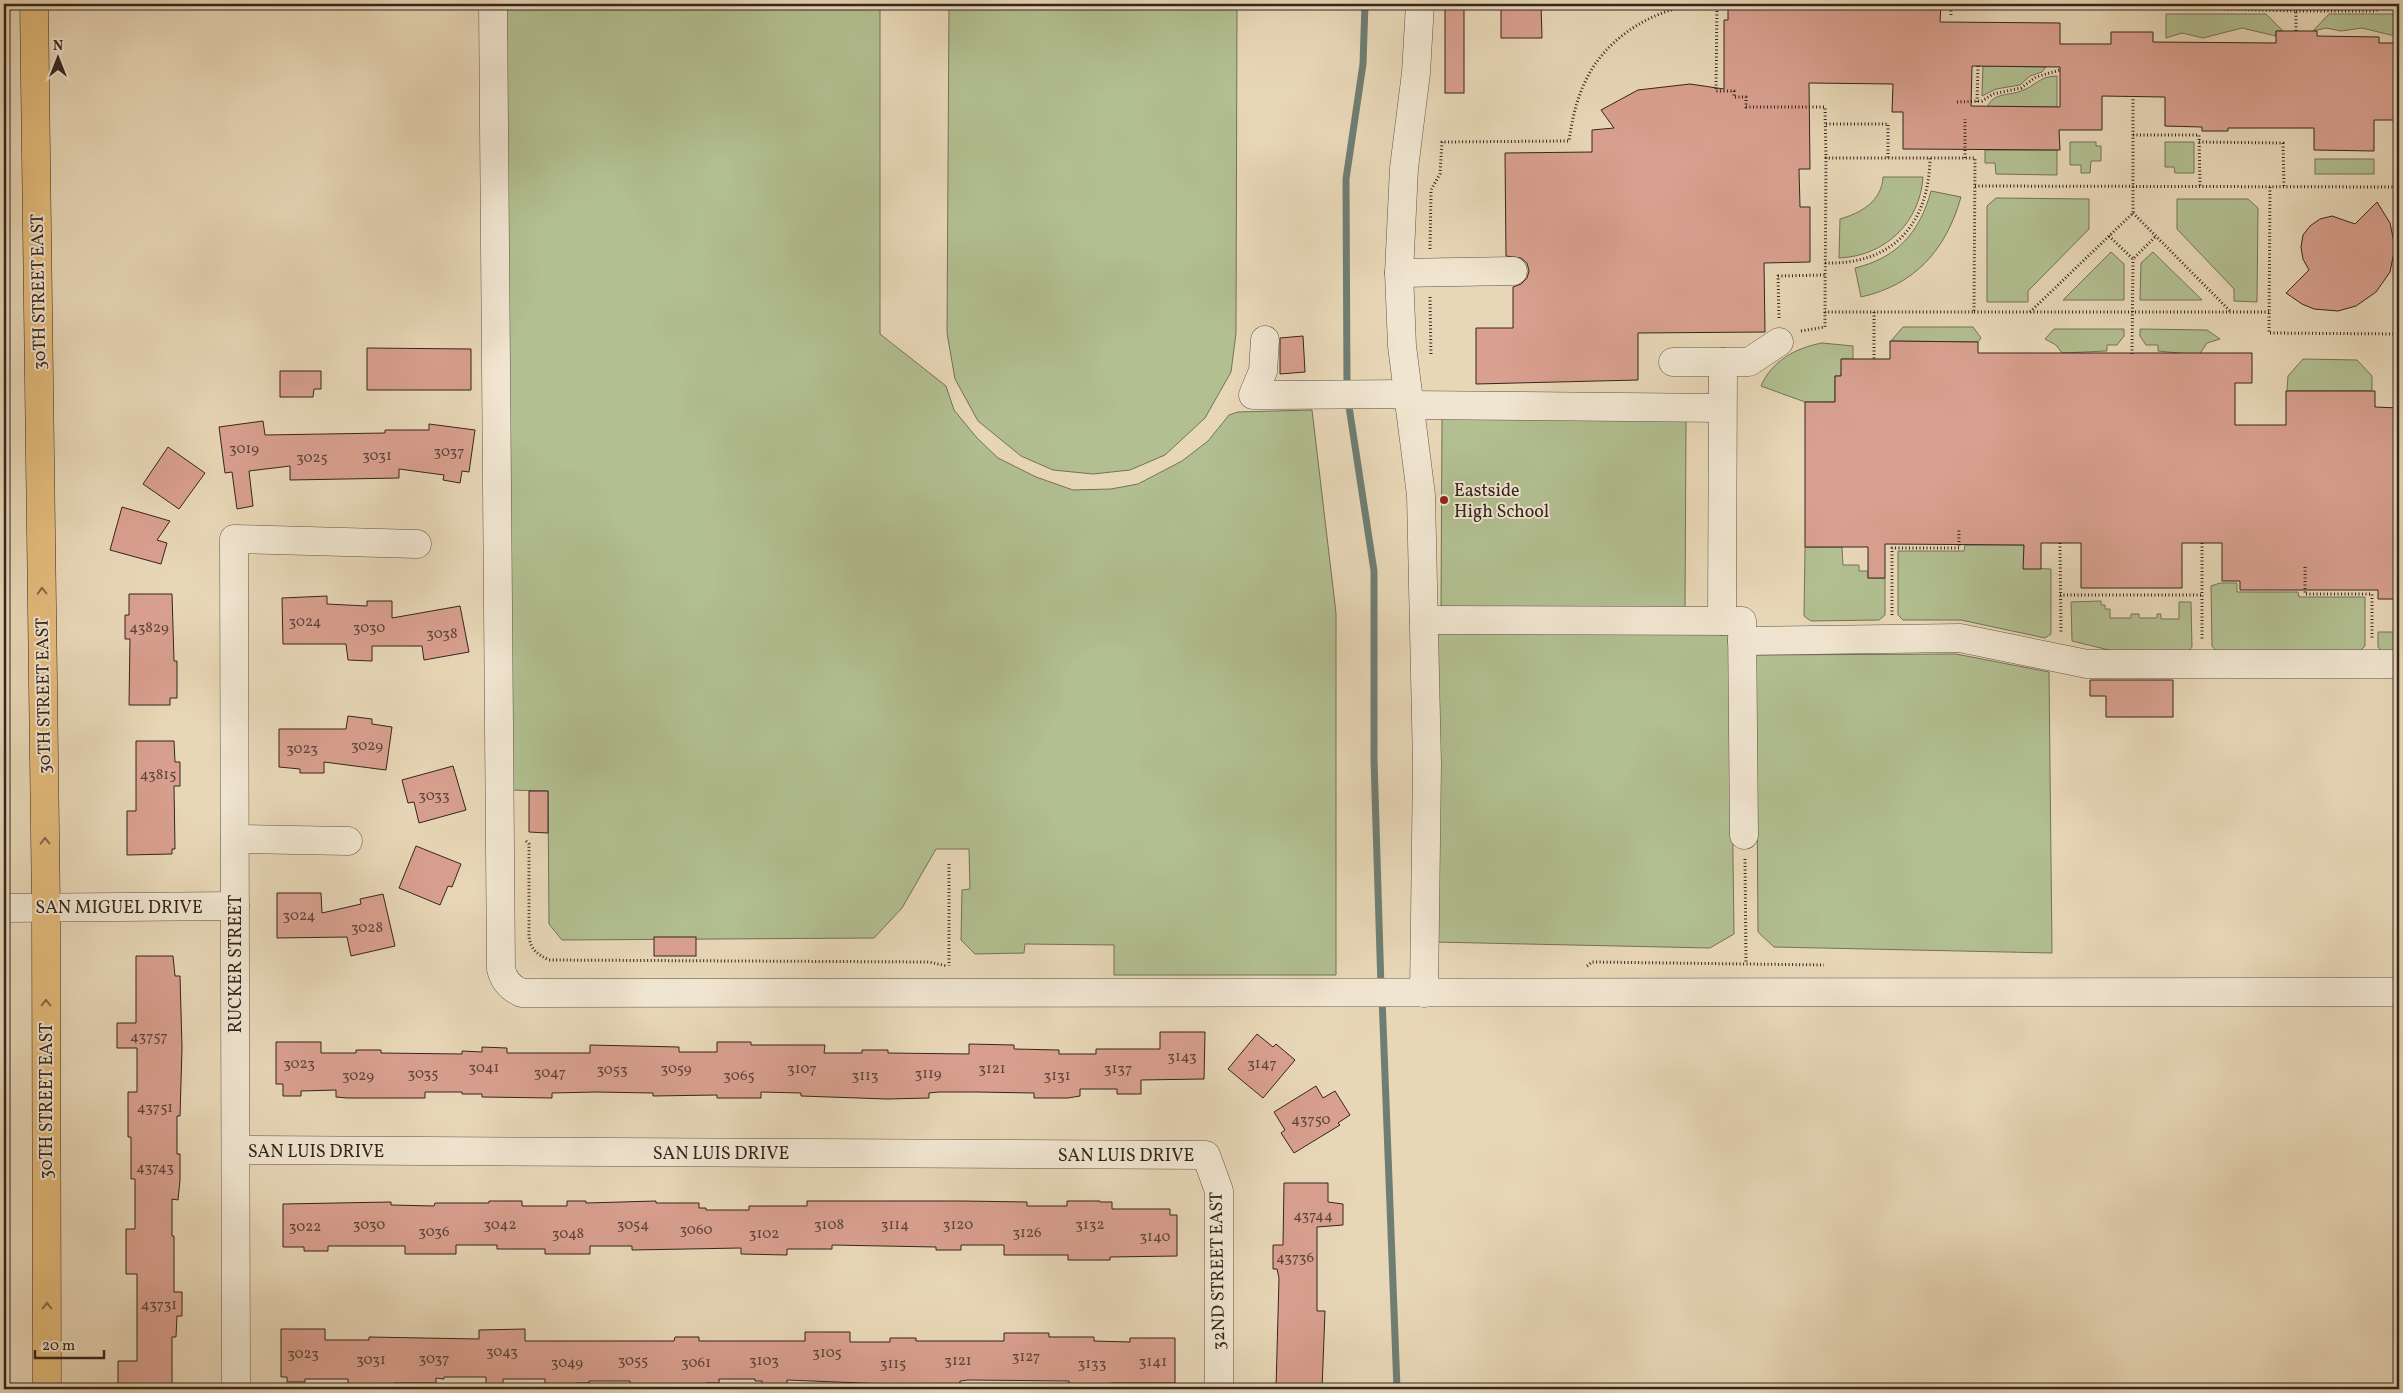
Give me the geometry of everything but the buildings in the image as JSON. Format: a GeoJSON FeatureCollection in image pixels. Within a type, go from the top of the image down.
{"type":"FeatureCollection","features":[{"type":"Feature","properties":{"kind":"main road","name":"30TH STREET EAST"},"geometry":{"type":"LineString","coordinates":[[34,4],[46,908],[47,1389]]}},
{"type":"Feature","properties":{"kind":"street"},"geometry":{"type":"LineString","coordinates":[[492,4],[501,950],[503,979],[515,990],[522,993],[2399,992]]}},
{"type":"Feature","properties":{"kind":"street"},"geometry":{"type":"LineString","coordinates":[[1420,4],[1416,73],[1404,168],[1399,272],[1402,346],[1421,495],[1427,764],[1424,993]]}},
{"type":"Feature","properties":{"kind":"street"},"geometry":{"type":"LineString","coordinates":[[1399,272],[1513,271]]}},
{"type":"Feature","properties":{"kind":"street"},"geometry":{"type":"LineString","coordinates":[[1265,340],[1263,371],[1253,396],[1722,408]]}},
{"type":"Feature","properties":{"kind":"street"},"geometry":{"type":"LineString","coordinates":[[1674,362],[1749,362],[1779,342]]}},
{"type":"Feature","properties":{"kind":"street"},"geometry":{"type":"LineString","coordinates":[[1722,621],[1723,362]]}},
{"type":"Feature","properties":{"kind":"street","name":"RUCKER STREET"},"geometry":{"type":"LineString","coordinates":[[236,1389],[234,539],[417,544]]}},
{"type":"Feature","properties":{"kind":"street"},"geometry":{"type":"LineString","coordinates":[[1424,620],[1742,621],[1745,846]]}},
{"type":"Feature","properties":{"kind":"street"},"geometry":{"type":"LineString","coordinates":[[1742,641],[1960,638],[2087,664],[2399,664]]}},
{"type":"Feature","properties":{"kind":"street"},"geometry":{"type":"LineString","coordinates":[[235,839],[348,841]]}},
{"type":"Feature","properties":{"kind":"street","name":"SAN MIGUEL DRIVE"},"geometry":{"type":"LineString","coordinates":[[4,908],[235,906]]}},
{"type":"Feature","properties":{"kind":"street","name":"SAN LUIS DRIVE"},"geometry":{"type":"LineString","coordinates":[[236,1150],[1206,1155]]}},
{"type":"Feature","properties":{"kind":"street","name":"32ND STREET EAST"},"geometry":{"type":"LineString","coordinates":[[1206,1155],[1219,1191],[1219,1389]]}},
{"type":"Feature","properties":{"kind":"path"},"geometry":{"type":"LineString","coordinates":[[1431,364],[1431,190],[1440,174],[1442,142],[1569,141],[1572,118],[1586,80],[1612,44],[1632,28],[1661,12],[1689,4],[1705,4]]}},
{"type":"Feature","properties":{"kind":"path"},"geometry":{"type":"LineString","coordinates":[[1717,4],[1716,91],[1734,91],[1734,97],[1746,97],[1746,107],[1825,107],[1826,124],[1825,327],[1804,330],[1779,342],[1778,276],[1825,275]]}},
{"type":"Feature","properties":{"kind":"path"},"geometry":{"type":"LineString","coordinates":[[1951,4],[1951,15]]}},
{"type":"Feature","properties":{"kind":"path"},"geometry":{"type":"LineString","coordinates":[[2215,4],[2222,9],[2296,11],[2374,11],[2380,9],[2399,9]]}},
{"type":"Feature","properties":{"kind":"path"},"geometry":{"type":"LineString","coordinates":[[2296,11],[2296,31]]}},
{"type":"Feature","properties":{"kind":"path"},"geometry":{"type":"LineString","coordinates":[[1977,102],[1978,66]]}},
{"type":"Feature","properties":{"kind":"path"},"geometry":{"type":"LineString","coordinates":[[1957,102],[1966,104],[1977,102],[1998,92],[2021,88],[2036,77],[2060,70]]}},
{"type":"Feature","properties":{"kind":"path"},"geometry":{"type":"LineString","coordinates":[[2134,97],[2133,213],[2232,312]]}},
{"type":"Feature","properties":{"kind":"path"},"geometry":{"type":"LineString","coordinates":[[1965,158],[1966,118]]}},
{"type":"Feature","properties":{"kind":"path"},"geometry":{"type":"LineString","coordinates":[[1826,124],[1888,124],[1888,158]]}},
{"type":"Feature","properties":{"kind":"path"},"geometry":{"type":"LineString","coordinates":[[2134,135],[2199,135],[2200,186]]}},
{"type":"Feature","properties":{"kind":"path"},"geometry":{"type":"LineString","coordinates":[[2199,142],[2283,143],[2284,187]]}},
{"type":"Feature","properties":{"kind":"path"},"geometry":{"type":"LineString","coordinates":[[1826,158],[1975,158],[1974,312]]}},
{"type":"Feature","properties":{"kind":"path"},"geometry":{"type":"LineString","coordinates":[[1825,263],[1858,261],[1889,248],[1902,237],[1921,208],[1930,174],[1930,158]]}},
{"type":"Feature","properties":{"kind":"path"},"geometry":{"type":"LineString","coordinates":[[1975,186],[2399,187]]}},
{"type":"Feature","properties":{"kind":"path"},"geometry":{"type":"LineString","coordinates":[[2270,187],[2269,333],[2399,334]]}},
{"type":"Feature","properties":{"kind":"path"},"geometry":{"type":"LineString","coordinates":[[2030,312],[2133,213]]}},
{"type":"Feature","properties":{"kind":"path"},"geometry":{"type":"LineString","coordinates":[[2109,236],[2133,259]]}},
{"type":"Feature","properties":{"kind":"path"},"geometry":{"type":"LineString","coordinates":[[2132,354],[2133,259],[2156,236]]}},
{"type":"Feature","properties":{"kind":"path"},"geometry":{"type":"LineString","coordinates":[[1825,312],[2269,312]]}},
{"type":"Feature","properties":{"kind":"path"},"geometry":{"type":"LineString","coordinates":[[1874,312],[1874,359]]}},
{"type":"Feature","properties":{"kind":"path"},"geometry":{"type":"LineString","coordinates":[[1892,639],[1892,548],[1958,548],[1959,530]]}},
{"type":"Feature","properties":{"kind":"path"},"geometry":{"type":"LineString","coordinates":[[2060,542],[2061,658]]}},
{"type":"Feature","properties":{"kind":"path"},"geometry":{"type":"LineString","coordinates":[[2202,543],[2202,664]]}},
{"type":"Feature","properties":{"kind":"path"},"geometry":{"type":"LineString","coordinates":[[2305,567],[2305,594],[2372,594],[2372,664]]}},
{"type":"Feature","properties":{"kind":"path"},"geometry":{"type":"LineString","coordinates":[[2060,595],[2202,595]]}},
{"type":"Feature","properties":{"kind":"path"},"geometry":{"type":"LineString","coordinates":[[523,838],[529,844],[529,937],[531,946],[536,953],[549,960],[929,962],[957,966]]}},
{"type":"Feature","properties":{"kind":"path"},"geometry":{"type":"LineString","coordinates":[[1745,846],[1746,964]]}},
{"type":"Feature","properties":{"kind":"path"},"geometry":{"type":"LineString","coordinates":[[948,864],[948,966]]}},
{"type":"Feature","properties":{"kind":"green space"},"geometry":{"type":"Polygon","coordinates":[[[502,4],[880,4],[880,334],[946,386],[954,410],[977,438],[998,458],[1036,477],[1073,490],[1111,489],[1138,484],[1182,461],[1208,441],[1229,415],[1238,412],[1312,410],[1336,613],[1336,975],[1114,975],[1114,945],[1025,944],[1024,953],[975,954],[961,940],[962,890],[970,889],[969,849],[936,849],[902,908],[874,938],[562,940],[549,924],[548,791],[510,790],[502,4]]]}},
{"type":"Feature","properties":{"kind":"green space"},"geometry":{"type":"Polygon","coordinates":[[[949,4],[1237,4],[1236,333],[1231,372],[1205,418],[1165,455],[1130,470],[1093,474],[1053,470],[1021,456],[978,421],[955,379],[947,333],[949,4]]]}},
{"type":"Feature","properties":{"kind":"green space"},"geometry":{"type":"Polygon","coordinates":[[[2166,14],[2266,14],[2283,31],[2276,31],[2276,36],[2242,28],[2203,38],[2182,33],[2166,38],[2166,14]]]}},
{"type":"Feature","properties":{"kind":"green space"},"geometry":{"type":"Polygon","coordinates":[[[2329,14],[2399,14],[2399,37],[2362,28],[2341,31],[2326,28],[2313,31],[2329,14]]]}},
{"type":"Feature","properties":{"kind":"green space"},"geometry":{"type":"Polygon","coordinates":[[[1983,66],[2046,67],[2042,72],[2030,76],[2020,85],[1996,89],[1982,96],[1983,66]]]}},
{"type":"Feature","properties":{"kind":"green space"},"geometry":{"type":"Polygon","coordinates":[[[2057,76],[2057,107],[1987,107],[1990,102],[2002,95],[2016,93],[2042,79],[2057,76]]]}},
{"type":"Feature","properties":{"kind":"green space"},"geometry":{"type":"Polygon","coordinates":[[[2070,142],[2096,142],[2096,146],[2101,146],[2101,161],[2091,161],[2090,173],[2081,173],[2081,165],[2070,165],[2070,142]]]}},
{"type":"Feature","properties":{"kind":"green space"},"geometry":{"type":"Polygon","coordinates":[[[2165,142],[2194,142],[2194,173],[2175,173],[2174,167],[2165,167],[2165,142]]]}},
{"type":"Feature","properties":{"kind":"green space"},"geometry":{"type":"Polygon","coordinates":[[[1985,150],[2057,150],[2057,175],[1996,174],[1995,163],[1985,163],[1985,150]]]}},
{"type":"Feature","properties":{"kind":"green space"},"geometry":{"type":"Polygon","coordinates":[[[2315,159],[2374,159],[2374,174],[2315,174],[2315,159]]]}},
{"type":"Feature","properties":{"kind":"green space"},"geometry":{"type":"Polygon","coordinates":[[[1883,177],[1923,177],[1915,209],[1897,234],[1885,244],[1856,256],[1839,258],[1840,219],[1869,205],[1879,193],[1883,177]]]}},
{"type":"Feature","properties":{"kind":"green space"},"geometry":{"type":"Polygon","coordinates":[[[1931,191],[1961,197],[1955,216],[1937,249],[1926,262],[1897,284],[1861,297],[1855,268],[1883,258],[1905,241],[1920,219],[1931,191]]]}},
{"type":"Feature","properties":{"kind":"green space"},"geometry":{"type":"Polygon","coordinates":[[[1996,198],[2089,199],[2089,229],[2028,291],[2028,302],[1987,302],[1987,206],[1996,198]]]}},
{"type":"Feature","properties":{"kind":"green space"},"geometry":{"type":"Polygon","coordinates":[[[2177,199],[2248,199],[2258,208],[2257,302],[2234,301],[2234,289],[2177,229],[2177,199]]]}},
{"type":"Feature","properties":{"kind":"green space"},"geometry":{"type":"Polygon","coordinates":[[[2111,252],[2124,264],[2124,300],[2063,300],[2111,252]]]}},
{"type":"Feature","properties":{"kind":"green space"},"geometry":{"type":"Polygon","coordinates":[[[2153,252],[2202,300],[2140,300],[2141,263],[2153,252]]]}},
{"type":"Feature","properties":{"kind":"green space"},"geometry":{"type":"Polygon","coordinates":[[[1903,327],[1973,327],[1981,338],[1978,342],[1891,341],[1903,327]]]}},
{"type":"Feature","properties":{"kind":"green space"},"geometry":{"type":"Polygon","coordinates":[[[2054,329],[2124,329],[2124,336],[2117,345],[2107,345],[2107,351],[2062,353],[2056,345],[2045,339],[2054,329]]]}},
{"type":"Feature","properties":{"kind":"green space"},"geometry":{"type":"Polygon","coordinates":[[[2140,329],[2207,330],[2220,339],[2207,343],[2199,355],[2158,351],[2158,345],[2146,345],[2140,336],[2140,329]]]}},
{"type":"Feature","properties":{"kind":"green space"},"geometry":{"type":"Polygon","coordinates":[[[1822,343],[1853,346],[1853,359],[1842,359],[1841,376],[1835,376],[1835,402],[1805,402],[1761,386],[1771,369],[1785,357],[1803,348],[1822,343]]]}},
{"type":"Feature","properties":{"kind":"green space"},"geometry":{"type":"Polygon","coordinates":[[[2303,359],[2357,360],[2372,376],[2372,391],[2287,391],[2288,376],[2303,359]]]}},
{"type":"Feature","properties":{"kind":"green space"},"geometry":{"type":"Polygon","coordinates":[[[1442,418],[1686,421],[1685,611],[1441,610],[1442,418]]]}},
{"type":"Feature","properties":{"kind":"green space"},"geometry":{"type":"Polygon","coordinates":[[[1965,545],[2024,545],[2024,568],[2051,569],[2051,634],[2045,638],[1961,620],[1903,620],[1898,615],[1898,551],[1964,551],[1965,545]]]}},
{"type":"Feature","properties":{"kind":"green space"},"geometry":{"type":"Polygon","coordinates":[[[1805,547],[1842,547],[1843,565],[1859,565],[1859,571],[1868,571],[1868,578],[1885,578],[1885,615],[1879,620],[1811,621],[1804,616],[1805,547]]]}},
{"type":"Feature","properties":{"kind":"green space"},"geometry":{"type":"Polygon","coordinates":[[[2220,583],[2237,583],[2237,592],[2298,592],[2299,597],[2365,597],[2365,646],[2359,652],[2217,652],[2212,646],[2211,586],[2220,583]]]}},
{"type":"Feature","properties":{"kind":"green space"},"geometry":{"type":"Polygon","coordinates":[[[2101,601],[2101,605],[2105,605],[2105,609],[2110,609],[2110,618],[2131,618],[2131,614],[2139,614],[2139,618],[2157,618],[2157,614],[2161,614],[2161,619],[2179,619],[2179,602],[2191,602],[2192,647],[2188,652],[2117,652],[2072,641],[2071,602],[2101,601]]]}},
{"type":"Feature","properties":{"kind":"green space"},"geometry":{"type":"Polygon","coordinates":[[[2395,615],[2399,615],[2399,652],[2382,652],[2378,647],[2378,632],[2395,632],[2395,615]]]}},
{"type":"Feature","properties":{"kind":"green space"},"geometry":{"type":"Polygon","coordinates":[[[1436,629],[1730,632],[1734,934],[1710,948],[1434,942],[1436,629]]]}},
{"type":"Feature","properties":{"kind":"green space"},"geometry":{"type":"Polygon","coordinates":[[[1956,654],[2049,672],[2052,953],[1774,947],[1758,932],[1756,655],[1956,654]]]}},
{"type":"Feature","properties":{"kind":"waterway"},"geometry":{"type":"LineString","coordinates":[[1347,389],[1346,179],[1363,64],[1365,4]]}},
{"type":"Feature","properties":{"kind":"waterway"},"geometry":{"type":"LineString","coordinates":[[1348,400],[1374,571],[1374,760],[1381,987]]}},
{"type":"Feature","properties":{"kind":"waterway"},"geometry":{"type":"LineString","coordinates":[[1382,997],[1397,1389]]}},
{"type":"Feature","properties":{"kind":"place","name":"Eastside High School"},"geometry":{"type":"Point","coordinates":[1444,500]}}]}
